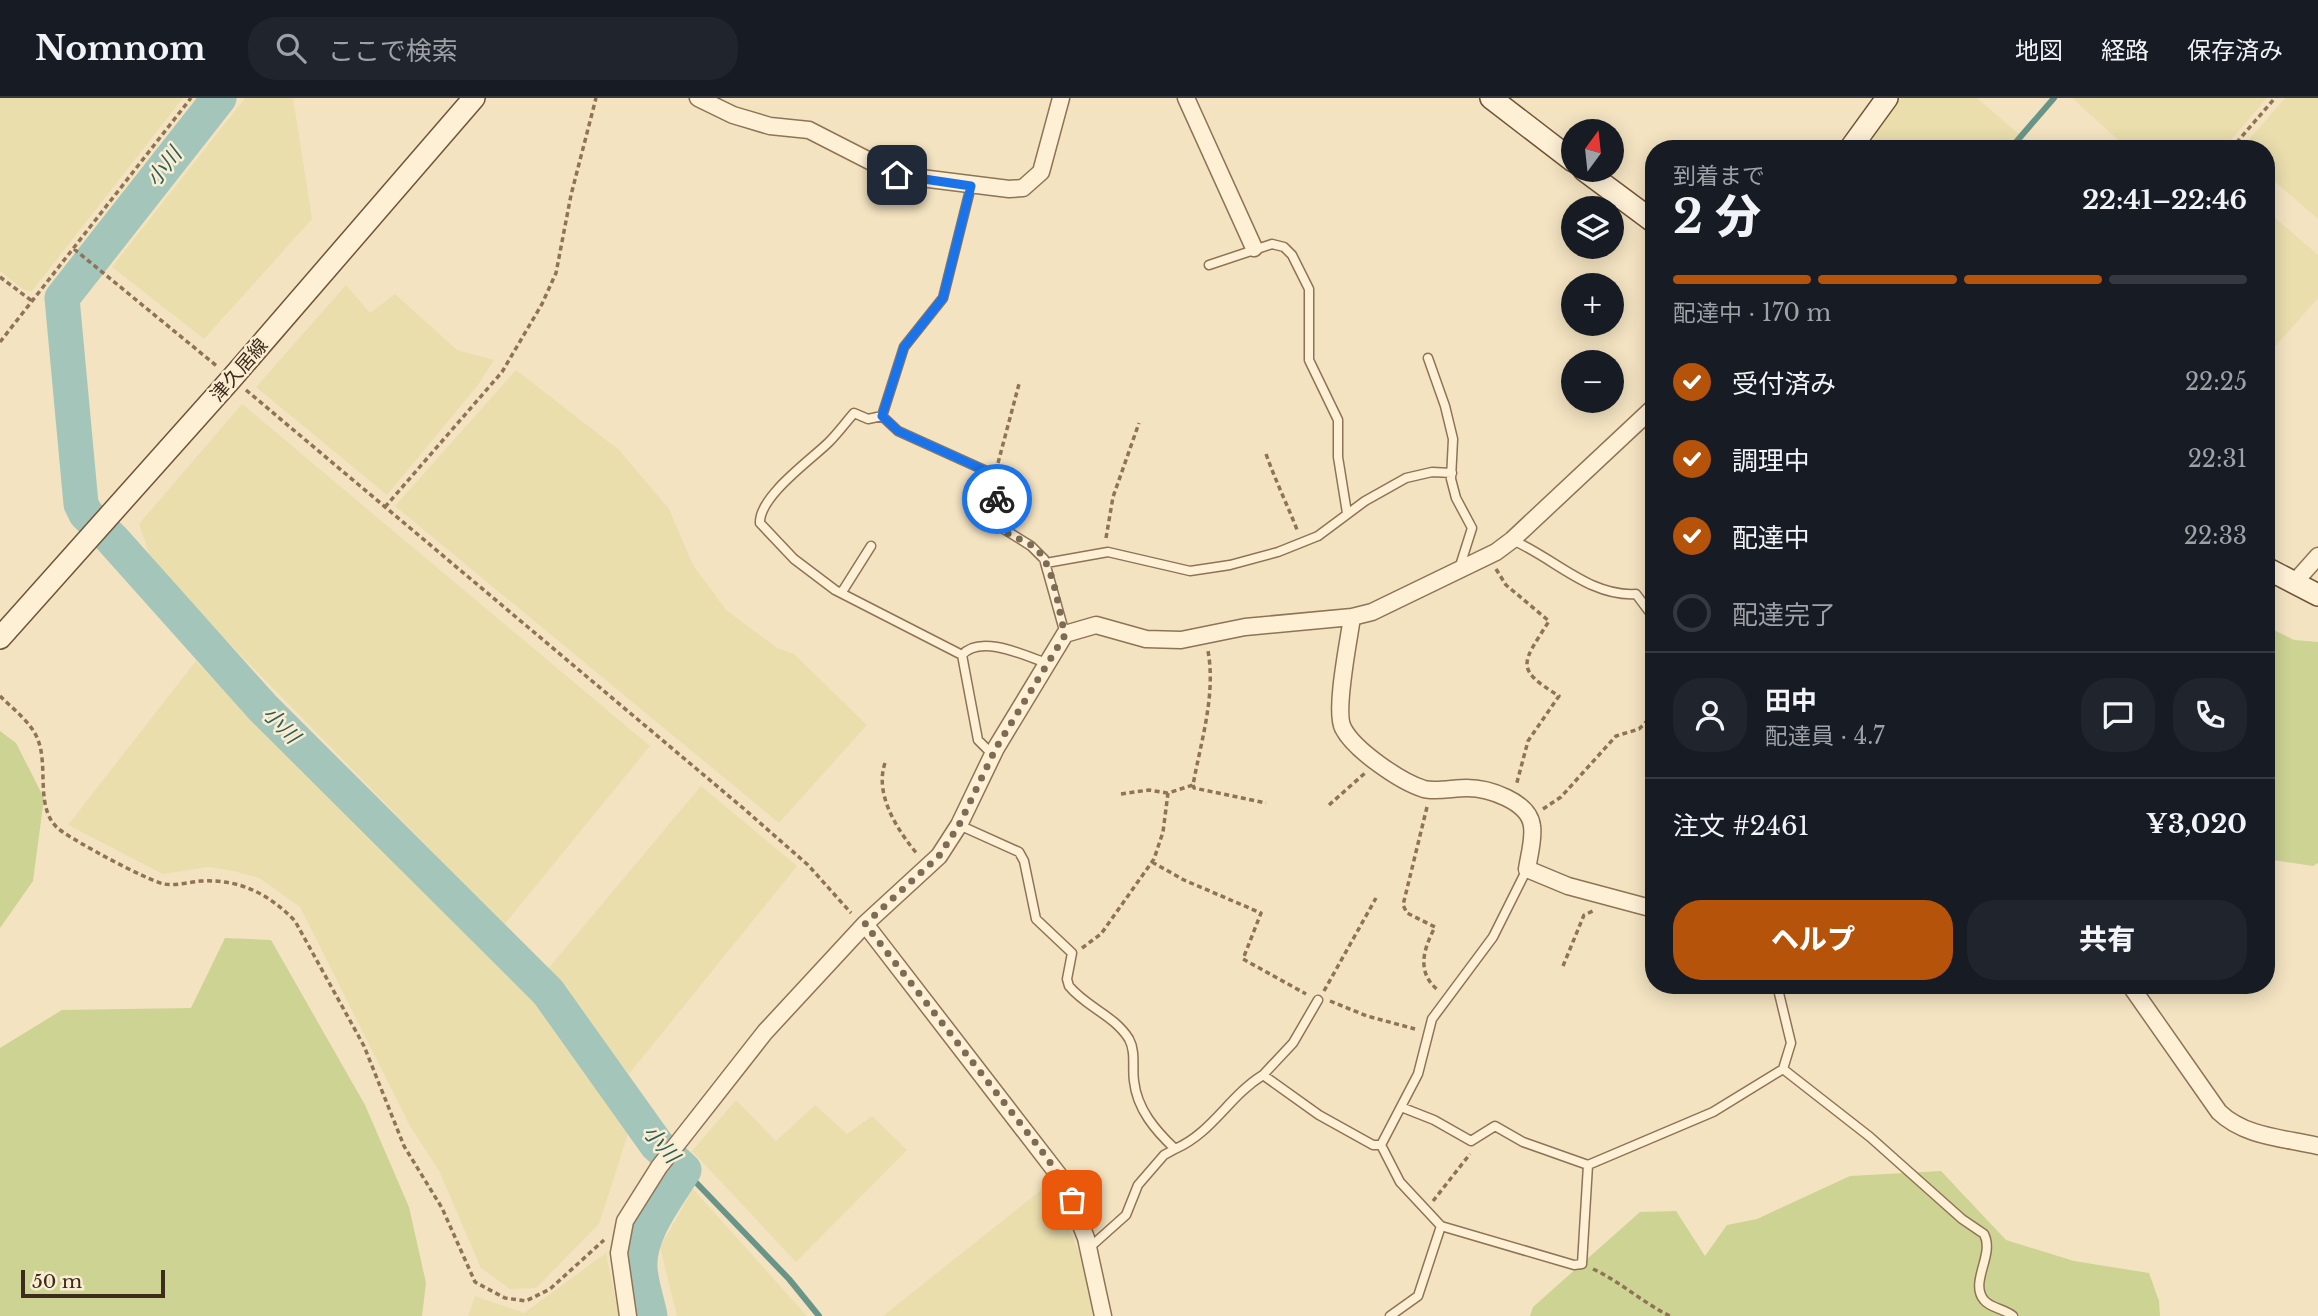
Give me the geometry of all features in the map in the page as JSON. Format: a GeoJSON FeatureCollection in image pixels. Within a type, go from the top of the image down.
{"type":"FeatureCollection","features":[{"type":"Feature","properties":{"kind":"main road","name":"津久居線"},"geometry":{"type":"LineString","coordinates":[[0,638],[232,378],[474,98]]}},
{"type":"Feature","properties":{"kind":"main road"},"geometry":{"type":"LineString","coordinates":[[1490,98],[1561,152]]}},
{"type":"Feature","properties":{"kind":"main road"},"geometry":{"type":"LineString","coordinates":[[1857,140],[1887,98]]}},
{"type":"Feature","properties":{"kind":"main road"},"geometry":{"type":"LineString","coordinates":[[1600,182],[1645,215]]}},
{"type":"Feature","properties":{"kind":"main road"},"geometry":{"type":"LineString","coordinates":[[2275,573],[2318,595]]}},
{"type":"Feature","properties":{"kind":"street"},"geometry":{"type":"LineString","coordinates":[[698,98],[733,115],[770,126],[809,130],[897,175],[1009,190],[1023,188],[1041,172],[1062,98]]}},
{"type":"Feature","properties":{"kind":"street"},"geometry":{"type":"LineString","coordinates":[[1186,98],[1254,248]]}},
{"type":"Feature","properties":{"kind":"street"},"geometry":{"type":"LineString","coordinates":[[628,1316],[619,1253],[625,1221],[659,1167],[765,1031],[864,925],[939,856],[959,825],[992,754],[1065,635],[1096,625],[1146,639],[1181,640],[1245,627],[1352,617],[1372,612],[1488,555],[1512,540],[1645,415]]}},
{"type":"Feature","properties":{"kind":"street"},"geometry":{"type":"LineString","coordinates":[[2294,583],[2318,556]]}},
{"type":"Feature","properties":{"kind":"street"},"geometry":{"type":"LineString","coordinates":[[1352,617],[1340,704],[1343,729],[1376,761],[1426,789],[1475,788],[1510,801],[1529,819],[1532,833],[1527,869],[1568,886],[1645,907]]}},
{"type":"Feature","properties":{"kind":"street"},"geometry":{"type":"LineString","coordinates":[[864,925],[1064,1182],[1089,1248],[1104,1316]]}},
{"type":"Feature","properties":{"kind":"street"},"geometry":{"type":"LineString","coordinates":[[2136,994],[2219,1112],[2231,1123],[2243,1130],[2318,1146]]}},
{"type":"Feature","properties":{"kind":"lane"},"geometry":{"type":"LineString","coordinates":[[882,416],[904,347],[943,298],[971,186]]}},
{"type":"Feature","properties":{"kind":"lane"},"geometry":{"type":"LineString","coordinates":[[1209,265],[1272,244],[1284,247],[1292,255],[1309,289],[1309,360],[1320,388],[1336,411],[1338,457],[1347,513]]}},
{"type":"Feature","properties":{"kind":"lane"},"geometry":{"type":"LineString","coordinates":[[1428,358],[1445,406],[1452,439],[1455,498],[1472,528],[1459,569]]}},
{"type":"Feature","properties":{"kind":"lane"},"geometry":{"type":"LineString","coordinates":[[882,416],[868,419],[854,413],[831,441],[786,481],[760,516],[760,523],[794,559],[835,590],[947,650],[962,654]]}},
{"type":"Feature","properties":{"kind":"lane"},"geometry":{"type":"LineString","coordinates":[[882,416],[898,431],[995,476],[999,526],[1031,546],[1046,563],[1065,635]]}},
{"type":"Feature","properties":{"kind":"lane"},"geometry":{"type":"LineString","coordinates":[[1046,563],[1108,552],[1190,571],[1257,558],[1302,541],[1341,521],[1347,513],[1406,478],[1432,472],[1452,473]]}},
{"type":"Feature","properties":{"kind":"lane"},"geometry":{"type":"LineString","coordinates":[[1512,540],[1541,553],[1572,575],[1602,590],[1636,594],[1645,606]]}},
{"type":"Feature","properties":{"kind":"lane"},"geometry":{"type":"LineString","coordinates":[[842,592],[871,546]]}},
{"type":"Feature","properties":{"kind":"lane"},"geometry":{"type":"LineString","coordinates":[[962,654],[967,649],[983,645],[1046,663]]}},
{"type":"Feature","properties":{"kind":"lane"},"geometry":{"type":"LineString","coordinates":[[962,654],[978,740],[992,754]]}},
{"type":"Feature","properties":{"kind":"lane"},"geometry":{"type":"LineString","coordinates":[[959,825],[1019,852],[1024,861],[1036,919],[1072,953],[1067,979],[1069,986],[1112,1020],[1130,1042],[1135,1089],[1141,1107],[1152,1125],[1175,1149]]}},
{"type":"Feature","properties":{"kind":"lane"},"geometry":{"type":"LineString","coordinates":[[1381,1145],[1418,1074],[1427,1032],[1447,995],[1493,937],[1527,869]]}},
{"type":"Feature","properties":{"kind":"lane"},"geometry":{"type":"LineString","coordinates":[[1401,1107],[1434,1120],[1471,1141],[1495,1126],[1523,1142],[1588,1165],[1713,1112],[1783,1069],[1791,1043],[1779,994]]}},
{"type":"Feature","properties":{"kind":"lane"},"geometry":{"type":"LineString","coordinates":[[1089,1248],[1126,1215],[1139,1185],[1164,1155],[1206,1130],[1293,1043],[1318,1000]]}},
{"type":"Feature","properties":{"kind":"lane"},"geometry":{"type":"LineString","coordinates":[[1783,1069],[1870,1137],[1962,1219],[1984,1234],[1988,1251],[1979,1286],[1981,1296],[1986,1303],[2013,1316]]}},
{"type":"Feature","properties":{"kind":"lane"},"geometry":{"type":"LineString","coordinates":[[1263,1075],[1320,1115],[1373,1144],[1381,1145]]}},
{"type":"Feature","properties":{"kind":"lane"},"geometry":{"type":"LineString","coordinates":[[1381,1145],[1394,1173],[1441,1226],[1557,1261],[1582,1264],[1588,1165]]}},
{"type":"Feature","properties":{"kind":"lane"},"geometry":{"type":"LineString","coordinates":[[1390,1316],[1418,1296],[1441,1226]]}},
{"type":"Feature","properties":{"kind":"path"},"geometry":{"type":"LineString","coordinates":[[0,342],[191,98]]}},
{"type":"Feature","properties":{"kind":"path"},"geometry":{"type":"LineString","coordinates":[[385,507],[502,372],[542,304],[556,273],[571,195],[596,98]]}},
{"type":"Feature","properties":{"kind":"path"},"geometry":{"type":"LineString","coordinates":[[2239,140],[2275,98]]}},
{"type":"Feature","properties":{"kind":"path"},"geometry":{"type":"LineString","coordinates":[[74,249],[232,378],[743,808],[808,865],[864,925]]}},
{"type":"Feature","properties":{"kind":"path"},"geometry":{"type":"LineString","coordinates":[[0,277],[32,301]]}},
{"type":"Feature","properties":{"kind":"path"},"geometry":{"type":"LineString","coordinates":[[995,476],[1019,384]]}},
{"type":"Feature","properties":{"kind":"path"},"geometry":{"type":"LineString","coordinates":[[1108,552],[1108,515],[1139,423]]}},
{"type":"Feature","properties":{"kind":"path"},"geometry":{"type":"LineString","coordinates":[[1266,454],[1277,489],[1287,501],[1302,541]]}},
{"type":"Feature","properties":{"kind":"path"},"geometry":{"type":"LineString","coordinates":[[1488,555],[1506,584],[1549,621],[1530,651],[1527,670],[1532,680],[1559,696],[1528,741],[1510,801]]}},
{"type":"Feature","properties":{"kind":"path"},"geometry":{"type":"LineString","coordinates":[[1193,785],[1211,676],[1205,635]]}},
{"type":"Feature","properties":{"kind":"path"},"geometry":{"type":"LineString","coordinates":[[0,696],[37,737],[45,766],[46,806],[50,818],[62,832],[160,883],[226,881],[252,889],[281,906],[295,921],[364,1046],[404,1146],[442,1209],[475,1282],[505,1298],[526,1301],[539,1297],[625,1221]]}},
{"type":"Feature","properties":{"kind":"path"},"geometry":{"type":"LineString","coordinates":[[1529,819],[1561,797],[1616,736],[1639,729],[1645,723]]}},
{"type":"Feature","properties":{"kind":"path"},"geometry":{"type":"LineString","coordinates":[[1329,805],[1376,761]]}},
{"type":"Feature","properties":{"kind":"path"},"geometry":{"type":"LineString","coordinates":[[886,763],[880,778],[894,821],[927,866]]}},
{"type":"Feature","properties":{"kind":"path"},"geometry":{"type":"LineString","coordinates":[[1121,794],[1149,790],[1168,793],[1193,785]]}},
{"type":"Feature","properties":{"kind":"path"},"geometry":{"type":"LineString","coordinates":[[1193,785],[1194,788],[1266,803]]}},
{"type":"Feature","properties":{"kind":"path"},"geometry":{"type":"LineString","coordinates":[[1426,789],[1430,796],[1403,905],[1407,913],[1434,927],[1424,957],[1424,975],[1430,984],[1447,995]]}},
{"type":"Feature","properties":{"kind":"path"},"geometry":{"type":"LineString","coordinates":[[1072,953],[1101,934],[1152,862],[1163,832],[1168,793]]}},
{"type":"Feature","properties":{"kind":"path"},"geometry":{"type":"LineString","coordinates":[[1152,862],[1184,880],[1261,913],[1243,959],[1318,1000]]}},
{"type":"Feature","properties":{"kind":"path"},"geometry":{"type":"LineString","coordinates":[[1376,898],[1322,997],[1367,1016],[1427,1032]]}},
{"type":"Feature","properties":{"kind":"path"},"geometry":{"type":"LineString","coordinates":[[1563,966],[1584,915],[1603,910]]}},
{"type":"Feature","properties":{"kind":"path"},"geometry":{"type":"LineString","coordinates":[[1426,1211],[1470,1154]]}},
{"type":"Feature","properties":{"kind":"path"},"geometry":{"type":"LineString","coordinates":[[1582,1264],[1613,1277],[1652,1307],[1670,1316]]}},
{"type":"Feature","properties":{"kind":"shaded area"},"geometry":{"type":"Polygon","coordinates":[[[0,98],[183,98],[32,291],[24,290],[0,271],[0,98]]]}},
{"type":"Feature","properties":{"kind":"shaded area"},"geometry":{"type":"Polygon","coordinates":[[[245,98],[293,98],[312,219],[204,339],[112,267],[245,98]]]}},
{"type":"Feature","properties":{"kind":"shaded area"},"geometry":{"type":"Polygon","coordinates":[[[1901,98],[1977,98],[2026,140],[1871,140],[1901,98]]]}},
{"type":"Feature","properties":{"kind":"shaded area"},"geometry":{"type":"Polygon","coordinates":[[[2072,98],[2267,98],[2231,140],[2118,140],[2072,98]]]}},
{"type":"Feature","properties":{"kind":"shaded area"},"geometry":{"type":"Polygon","coordinates":[[[2285,98],[2318,98],[2318,219],[2275,182],[2275,140],[2249,140],[2285,98]]]}},
{"type":"Feature","properties":{"kind":"shaded area"},"geometry":{"type":"Polygon","coordinates":[[[2275,218],[2318,255],[2318,298],[2275,347],[2275,218]]]}},
{"type":"Feature","properties":{"kind":"shaded area"},"geometry":{"type":"Polygon","coordinates":[[[346,285],[370,313],[395,294],[457,350],[494,360],[478,385],[387,495],[256,387],[346,285]]]}},
{"type":"Feature","properties":{"kind":"shaded area"},"geometry":{"type":"Polygon","coordinates":[[[516,370],[619,450],[669,509],[693,565],[726,610],[777,648],[794,654],[867,725],[779,823],[395,506],[516,370]]]}},
{"type":"Feature","properties":{"kind":"shaded area"},"geometry":{"type":"Polygon","coordinates":[[[242,404],[650,746],[504,925],[153,565],[139,524],[242,404]]]}},
{"type":"Feature","properties":{"kind":"shaded area"},"geometry":{"type":"Polygon","coordinates":[[[196,661],[534,1002],[629,1131],[599,1224],[536,1288],[510,1289],[481,1268],[439,1171],[410,1126],[300,907],[259,878],[233,871],[208,867],[163,874],[68,825],[196,661]]]}},
{"type":"Feature","properties":{"kind":"shaded area"},"geometry":{"type":"Polygon","coordinates":[[[701,786],[797,866],[629,1074],[547,970],[701,786]]]}},
{"type":"Feature","properties":{"kind":"shaded area"},"geometry":{"type":"Polygon","coordinates":[[[736,1100],[776,1141],[815,1105],[847,1134],[872,1116],[907,1150],[796,1262],[692,1151],[736,1100]]]}},
{"type":"Feature","properties":{"kind":"shaded area"},"geometry":{"type":"Polygon","coordinates":[[[1050,1183],[1080,1255],[1093,1316],[883,1316],[1050,1183]]]}},
{"type":"Feature","properties":{"kind":"shaded area"},"geometry":{"type":"Polygon","coordinates":[[[693,1189],[807,1316],[677,1316],[660,1247],[693,1189]]]}},
{"type":"Feature","properties":{"kind":"shaded area"},"geometry":{"type":"Polygon","coordinates":[[[606,1253],[619,1316],[468,1316],[475,1296],[524,1313],[606,1253]]]}},
{"type":"Feature","properties":{"kind":"green space"},"geometry":{"type":"Polygon","coordinates":[[[2275,630],[2294,640],[2318,642],[2318,863],[2313,866],[2275,860],[2275,630]]]}},
{"type":"Feature","properties":{"kind":"green space"},"geometry":{"type":"Polygon","coordinates":[[[0,731],[16,743],[44,798],[33,881],[0,928],[0,731]]]}},
{"type":"Feature","properties":{"kind":"green space"},"geometry":{"type":"Polygon","coordinates":[[[225,938],[271,940],[365,1105],[409,1207],[426,1283],[422,1316],[0,1316],[0,1048],[62,1010],[191,1008],[225,938]]]}},
{"type":"Feature","properties":{"kind":"green space"},"geometry":{"type":"Polygon","coordinates":[[[1941,1171],[2006,1240],[2074,1261],[2149,1273],[2159,1301],[2160,1316],[1530,1316],[1533,1307],[1640,1212],[1676,1211],[1705,1256],[1727,1225],[1757,1219],[1850,1176],[1941,1171]]]}},
{"type":"Feature","properties":{"kind":"waterway","name":"小川"},"geometry":{"type":"LineString","coordinates":[[219,98],[62,298],[81,504],[86,514],[112,539],[263,708],[548,992],[657,1145],[684,1170],[655,1216],[644,1242],[640,1268],[650,1316]]}},
{"type":"Feature","properties":{"kind":"waterway"},"geometry":{"type":"LineString","coordinates":[[2018,140],[2054,98]]}},
{"type":"Feature","properties":{"kind":"waterway"},"geometry":{"type":"LineString","coordinates":[[684,1170],[789,1279],[819,1316]]}},
{"type":"Feature","properties":{"kind":"way so far"},"geometry":{"type":"LineString","coordinates":[[997,499],[998,520],[1002,530],[1031,546],[1046,563],[1065,635],[996,748],[959,825],[939,856],[865,924],[1041,1150],[1064,1182],[1072,1200]]}},
{"type":"Feature","properties":{"kind":"route"},"geometry":{"type":"LineString","coordinates":[[897,175],[971,186],[943,298],[908,339],[882,416],[898,431],[993,474],[998,486],[997,499]]}}]}
